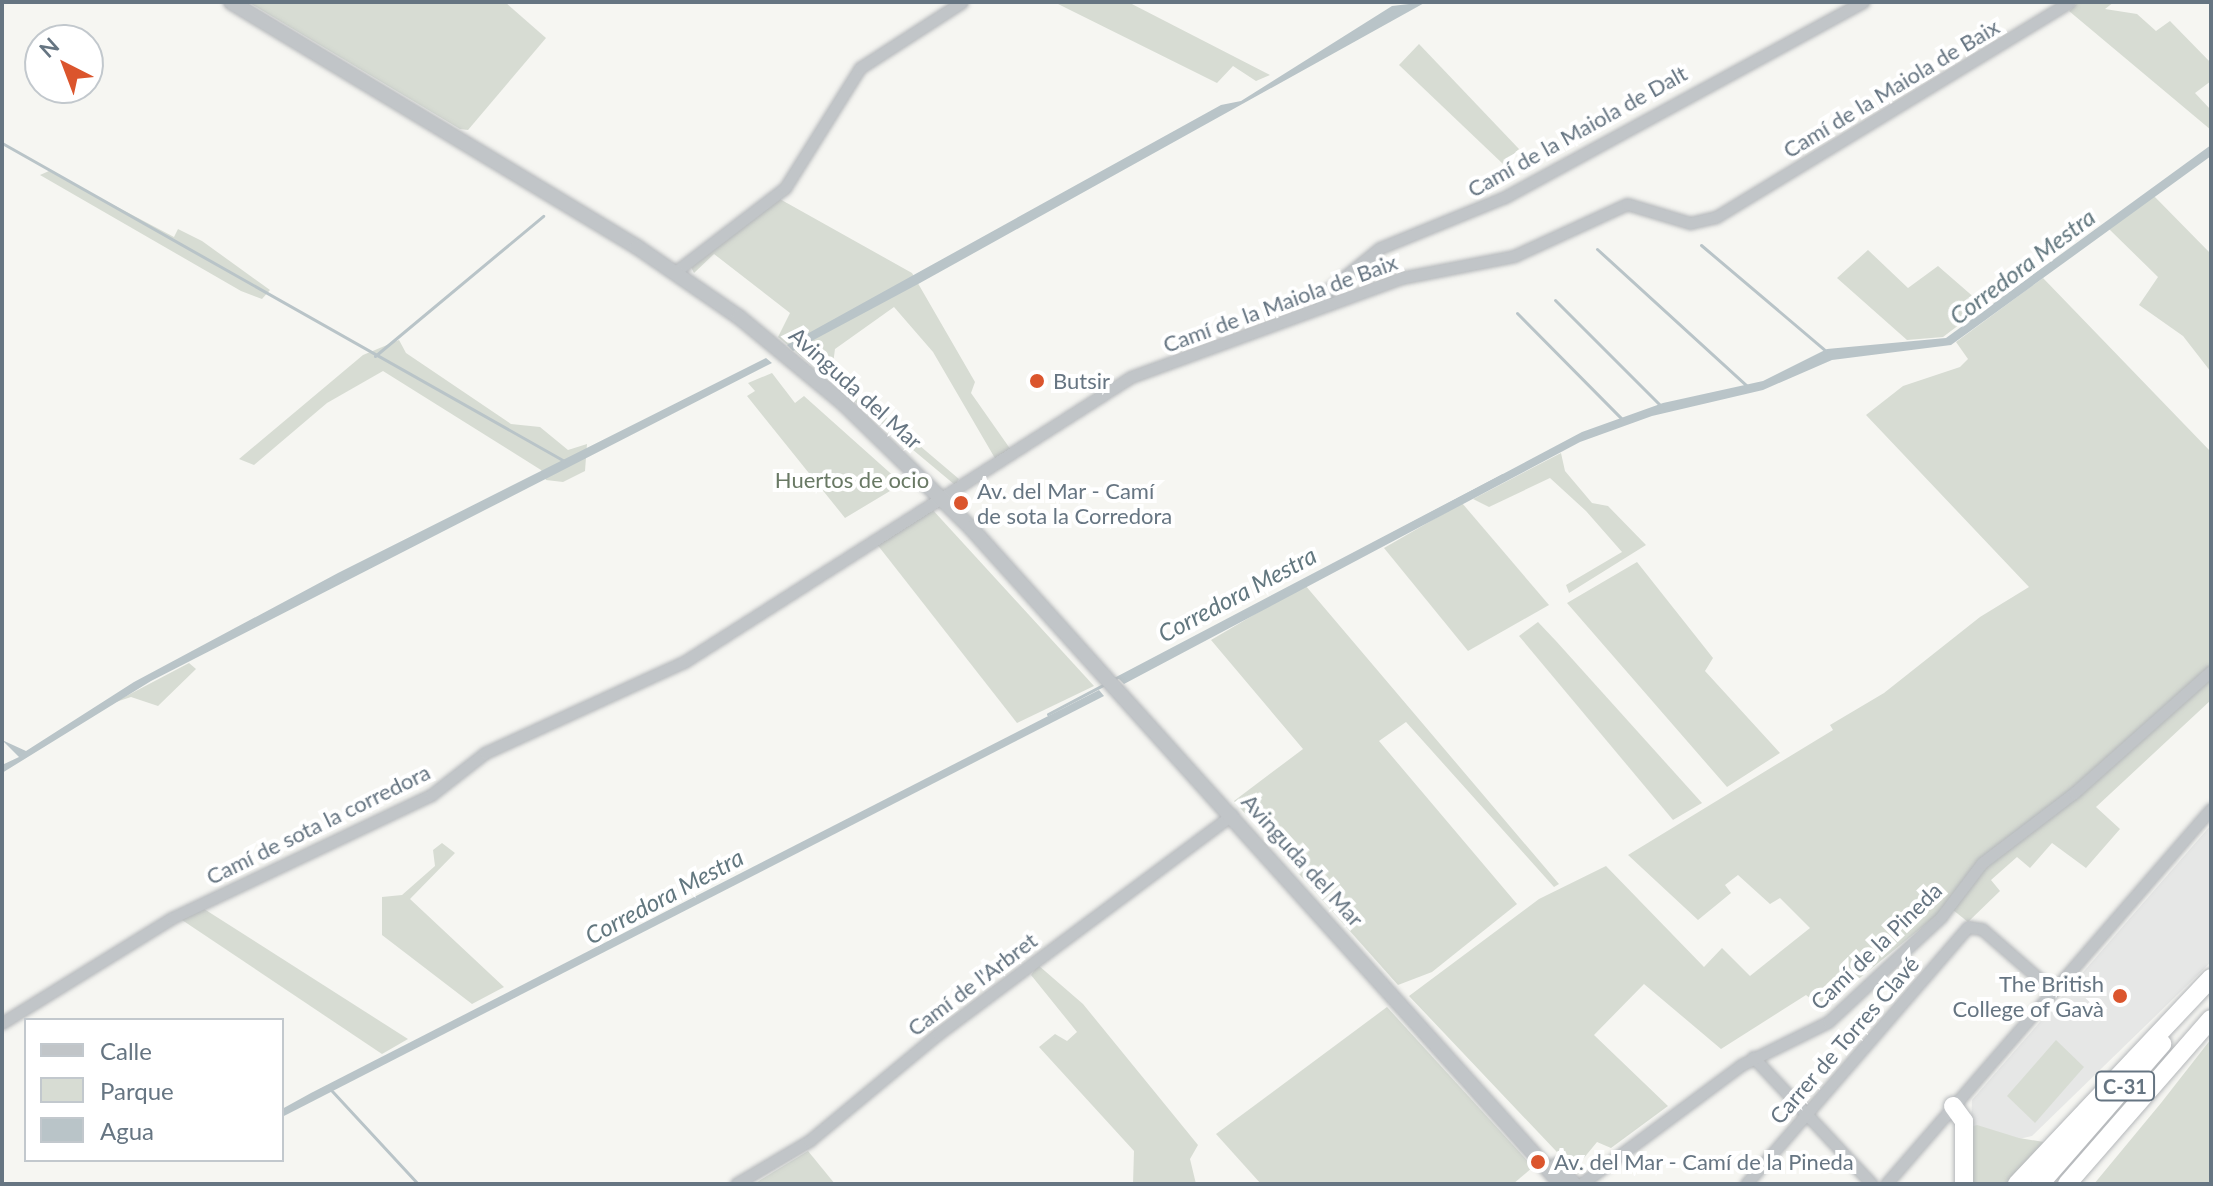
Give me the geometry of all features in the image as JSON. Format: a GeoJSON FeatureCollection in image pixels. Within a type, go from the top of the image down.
{"type":"FeatureCollection","features":[{"type":"Feature","properties":{"kind":"highway"},"geometry":{"type":"LineString","coordinates":[[2017,1184],[2105,1086],[2211,978]]}},
{"type":"Feature","properties":{"kind":"highway","name":"C-31"},"geometry":{"type":"LineString","coordinates":[[2040,1184],[2211,987]]}},
{"type":"Feature","properties":{"kind":"highway","name":"C-31"},"geometry":{"type":"LineString","coordinates":[[2067,1184],[2211,1019]]}},
{"type":"Feature","properties":{"kind":"highway"},"geometry":{"type":"LineString","coordinates":[[2039,1136],[2105,1086]]}},
{"type":"Feature","properties":{"kind":"highway"},"geometry":{"type":"LineString","coordinates":[[2077,1184],[2146,1095]]}},
{"type":"Feature","properties":{"kind":"highway"},"geometry":{"type":"LineString","coordinates":[[1953,1106],[1964,1121],[1964,1184]]}},
{"type":"Feature","properties":{"kind":"street","name":"Avinguda del Mar"},"geometry":{"type":"LineString","coordinates":[[231,2],[675,272],[791,359],[942,497],[1505,1115],[1574,1184]]}},
{"type":"Feature","properties":{"kind":"street"},"geometry":{"type":"LineString","coordinates":[[675,272],[785,188],[860,68],[932,27],[962,2]]}},
{"type":"Feature","properties":{"kind":"street","name":"Camí de la Maiola de Dalt"},"geometry":{"type":"LineString","coordinates":[[1321,305],[1327,291],[1380,248],[1505,197],[1863,2]]}},
{"type":"Feature","properties":{"kind":"street","name":"Camí de la Maiola de Baix"},"geometry":{"type":"LineString","coordinates":[[942,497],[1131,377],[1299,320],[1321,305],[1401,278],[1514,256],[1627,204],[1690,223],[1716,217],[2069,2]]}},
{"type":"Feature","properties":{"kind":"street","name":"Camí de sota la corredora"},"geometry":{"type":"LineString","coordinates":[[2,1023],[172,918],[431,795],[485,753],[684,662],[942,497]]}},
{"type":"Feature","properties":{"kind":"street","name":"Camí de la Pineda"},"geometry":{"type":"LineString","coordinates":[[1581,1184],[1753,1057],[1793,1043],[1828,1022],[1941,917],[1982,863],[2074,793],[2211,671]]}},
{"type":"Feature","properties":{"kind":"street"},"geometry":{"type":"LineString","coordinates":[[1886,1184],[2211,809]]}},
{"type":"Feature","properties":{"kind":"street","name":"Camí de l'Arbret"},"geometry":{"type":"LineString","coordinates":[[736,1184],[809,1141],[938,1034],[1232,815]]}},
{"type":"Feature","properties":{"kind":"street","name":"Carrer de Torres Clavé"},"geometry":{"type":"LineString","coordinates":[[1746,1184],[1975,925],[2053,991]]}},
{"type":"Feature","properties":{"kind":"street"},"geometry":{"type":"LineString","coordinates":[[1753,1057],[1872,1184]]}},
{"type":"Feature","properties":{"kind":"street","name":"Avinguda del Mar"},"geometry":{"type":"LineString","coordinates":[[1505,1115],[1561,1184]]}},
{"type":"Feature","properties":{"kind":"shaded area","name":"The British College of Gavà"},"geometry":{"type":"Polygon","coordinates":[[[2211,825],[2211,962],[2032,1136],[1970,1150],[1972,1100],[2211,825]]]}},
{"type":"Feature","properties":{"kind":"green space"},"geometry":{"type":"Polygon","coordinates":[[[248,2],[505,2],[546,38],[468,130],[460,129],[248,2]]]}},
{"type":"Feature","properties":{"kind":"green space"},"geometry":{"type":"Polygon","coordinates":[[[1054,2],[1128,2],[1270,75],[1256,81],[1233,66],[1217,83],[1054,2]]]}},
{"type":"Feature","properties":{"kind":"green space"},"geometry":{"type":"Polygon","coordinates":[[[2078,2],[2114,2],[2105,9],[2137,14],[2156,31],[2170,21],[2211,63],[2211,81],[2195,93],[2211,110],[2211,130],[2069,11],[2078,2]]]}},
{"type":"Feature","properties":{"kind":"green space"},"geometry":{"type":"Polygon","coordinates":[[[1419,44],[1519,149],[1503,164],[1399,65],[1419,44]]]}},
{"type":"Feature","properties":{"kind":"green space"},"geometry":{"type":"Polygon","coordinates":[[[49,171],[174,237],[178,229],[202,241],[270,290],[262,299],[241,291],[40,175],[49,171]]]}},
{"type":"Feature","properties":{"kind":"green space"},"geometry":{"type":"Polygon","coordinates":[[[2154,196],[2211,254],[2211,372],[2183,336],[2139,305],[2158,277],[2109,229],[2154,196]]]}},
{"type":"Feature","properties":{"kind":"green space"},"geometry":{"type":"Polygon","coordinates":[[[778,198],[912,273],[975,382],[971,393],[1011,450],[996,460],[933,352],[894,307],[835,349],[833,364],[847,384],[959,479],[955,485],[778,337],[790,313],[714,254],[694,273],[689,263],[778,198]]]}},
{"type":"Feature","properties":{"kind":"green space"},"geometry":{"type":"Polygon","coordinates":[[[1868,250],[1908,288],[1938,266],[1984,306],[1943,337],[1907,340],[1837,278],[1868,250]]]}},
{"type":"Feature","properties":{"kind":"green space"},"geometry":{"type":"Polygon","coordinates":[[[2043,278],[2211,452],[2211,700],[2096,807],[2120,829],[2086,868],[2052,843],[2030,868],[2017,857],[1991,880],[2000,891],[1968,922],[1948,906],[1823,1008],[1806,995],[1721,1049],[1644,984],[1594,1035],[1668,1106],[1611,1148],[1597,1142],[1574,1170],[1409,996],[1539,899],[1606,866],[1704,967],[1722,948],[1750,976],[1810,928],[1780,898],[1770,904],[1738,875],[1725,885],[1731,893],[1698,920],[1628,855],[1833,730],[1830,725],[1884,693],[1980,617],[2029,587],[1866,415],[1903,386],[1960,367],[1968,359],[1956,342],[2043,278]]]}},
{"type":"Feature","properties":{"kind":"green space"},"geometry":{"type":"Polygon","coordinates":[[[399,340],[406,353],[511,424],[540,427],[568,450],[587,444],[585,471],[563,482],[546,480],[541,470],[383,371],[327,403],[254,465],[239,459],[363,355],[399,340]]]}},
{"type":"Feature","properties":{"kind":"green space","name":"Huertos de ocio"},"geometry":{"type":"Polygon","coordinates":[[[772,373],[795,403],[804,396],[898,480],[895,488],[845,518],[747,396],[755,391],[748,383],[772,373]]]}},
{"type":"Feature","properties":{"kind":"green space"},"geometry":{"type":"Polygon","coordinates":[[[1561,453],[1565,471],[1592,503],[1608,506],[1646,545],[1569,593],[1566,585],[1622,552],[1586,511],[1550,478],[1489,507],[1473,499],[1561,453]]]}},
{"type":"Feature","properties":{"kind":"green space"},"geometry":{"type":"Polygon","coordinates":[[[1462,503],[1549,605],[1468,651],[1384,548],[1462,503]]]}},
{"type":"Feature","properties":{"kind":"green space"},"geometry":{"type":"Polygon","coordinates":[[[931,508],[1094,686],[1017,723],[876,543],[931,508]]]}},
{"type":"Feature","properties":{"kind":"green space"},"geometry":{"type":"Polygon","coordinates":[[[1637,562],[1713,658],[1705,671],[1780,753],[1727,787],[1567,603],[1637,562]]]}},
{"type":"Feature","properties":{"kind":"green space"},"geometry":{"type":"Polygon","coordinates":[[[1305,585],[1559,884],[1554,887],[1406,722],[1379,741],[1517,904],[1432,972],[1398,985],[1234,801],[1303,749],[1211,640],[1305,585]]]}},
{"type":"Feature","properties":{"kind":"green space"},"geometry":{"type":"Polygon","coordinates":[[[1538,622],[1702,803],[1673,820],[1519,636],[1538,622]]]}},
{"type":"Feature","properties":{"kind":"green space"},"geometry":{"type":"Polygon","coordinates":[[[189,663],[196,669],[158,706],[131,697],[113,703],[189,663]]]}},
{"type":"Feature","properties":{"kind":"green space"},"geometry":{"type":"Polygon","coordinates":[[[442,843],[455,853],[410,899],[504,987],[472,1004],[382,935],[382,897],[402,895],[435,866],[433,850],[442,843]]]}},
{"type":"Feature","properties":{"kind":"green space"},"geometry":{"type":"Polygon","coordinates":[[[201,907],[408,1039],[382,1054],[179,918],[201,907]]]}},
{"type":"Feature","properties":{"kind":"green space"},"geometry":{"type":"Polygon","coordinates":[[[1038,965],[1083,1004],[1198,1145],[1190,1159],[1196,1184],[1133,1184],[1134,1151],[1039,1047],[1055,1034],[1067,1041],[1077,1032],[1031,975],[1038,965]]]}},
{"type":"Feature","properties":{"kind":"green space"},"geometry":{"type":"Polygon","coordinates":[[[1387,1007],[1533,1167],[1513,1184],[1261,1184],[1216,1134],[1387,1007]]]}},
{"type":"Feature","properties":{"kind":"green space"},"geometry":{"type":"Polygon","coordinates":[[[2211,1039],[2211,1182],[2094,1184],[2161,1103],[2211,1039]]]}},
{"type":"Feature","properties":{"kind":"green space"},"geometry":{"type":"Polygon","coordinates":[[[2056,1040],[2084,1067],[2035,1123],[2007,1096],[2056,1040]]]}},
{"type":"Feature","properties":{"kind":"green space"},"geometry":{"type":"Polygon","coordinates":[[[1977,1125],[2044,1142],[2007,1184],[1969,1184],[1970,1127],[1977,1125]]]}},
{"type":"Feature","properties":{"kind":"green space"},"geometry":{"type":"Polygon","coordinates":[[[808,1151],[835,1184],[754,1184],[775,1171],[808,1151]]]}},
{"type":"Feature","properties":{"kind":"water"},"geometry":{"type":"Polygon","coordinates":[[[1426,2],[920,283],[793,351],[787,345],[1221,105],[1241,101],[1392,6],[1426,2]]]}},
{"type":"Feature","properties":{"kind":"water"},"geometry":{"type":"Polygon","coordinates":[[[2211,145],[2211,156],[1951,345],[1832,360],[1763,390],[1652,416],[1580,442],[1124,684],[1118,678],[1582,432],[1663,403],[1763,381],[1827,349],[1946,338],[2211,145]]]}},
{"type":"Feature","properties":{"kind":"water"},"geometry":{"type":"Polygon","coordinates":[[[766,358],[772,363],[151,681],[2,773],[2,765],[19,757],[2,740],[26,751],[134,682],[338,573],[766,358]]]}},
{"type":"Feature","properties":{"kind":"water"},"geometry":{"type":"Polygon","coordinates":[[[1099,690],[1104,696],[284,1116],[284,1108],[1099,690]]]}},
{"type":"Feature","properties":{"kind":"waterway"},"geometry":{"type":"LineString","coordinates":[[2,143],[566,462]]}},
{"type":"Feature","properties":{"kind":"waterway"},"geometry":{"type":"LineString","coordinates":[[375,356],[543,216]]}},
{"type":"Feature","properties":{"kind":"waterway"},"geometry":{"type":"LineString","coordinates":[[1701,245],[1826,351]]}},
{"type":"Feature","properties":{"kind":"waterway"},"geometry":{"type":"LineString","coordinates":[[1597,249],[1747,386]]}},
{"type":"Feature","properties":{"kind":"waterway"},"geometry":{"type":"LineString","coordinates":[[1555,300],[1662,407]]}},
{"type":"Feature","properties":{"kind":"waterway"},"geometry":{"type":"LineString","coordinates":[[818,330],[864,306]]}},
{"type":"Feature","properties":{"kind":"waterway"},"geometry":{"type":"LineString","coordinates":[[1517,313],[1622,419]]}},
{"type":"Feature","properties":{"kind":"waterway","name":"Corredora Mestra"},"geometry":{"type":"LineString","coordinates":[[1112,680],[1502,475]]}},
{"type":"Feature","properties":{"kind":"waterway"},"geometry":{"type":"LineString","coordinates":[[322,590],[411,544]]}},
{"type":"Feature","properties":{"kind":"waterway","name":"Corredora Mestra"},"geometry":{"type":"LineString","coordinates":[[1048,714],[1105,684]]}},
{"type":"Feature","properties":{"kind":"waterway"},"geometry":{"type":"LineString","coordinates":[[332,1091],[418,1184]]}},
{"type":"Feature","properties":{"kind":"place","name":"Butsir"},"geometry":{"type":"Point","coordinates":[1037,381]}},
{"type":"Feature","properties":{"kind":"place","name":"Av. del Mar - Camí de sota la Corredora"},"geometry":{"type":"Point","coordinates":[961,503]}},
{"type":"Feature","properties":{"kind":"place","name":"The British College of Gavà"},"geometry":{"type":"Point","coordinates":[2120,996]}},
{"type":"Feature","properties":{"kind":"place","name":"Av. del Mar - Camí de la Pineda"},"geometry":{"type":"Point","coordinates":[1538,1162]}}]}
